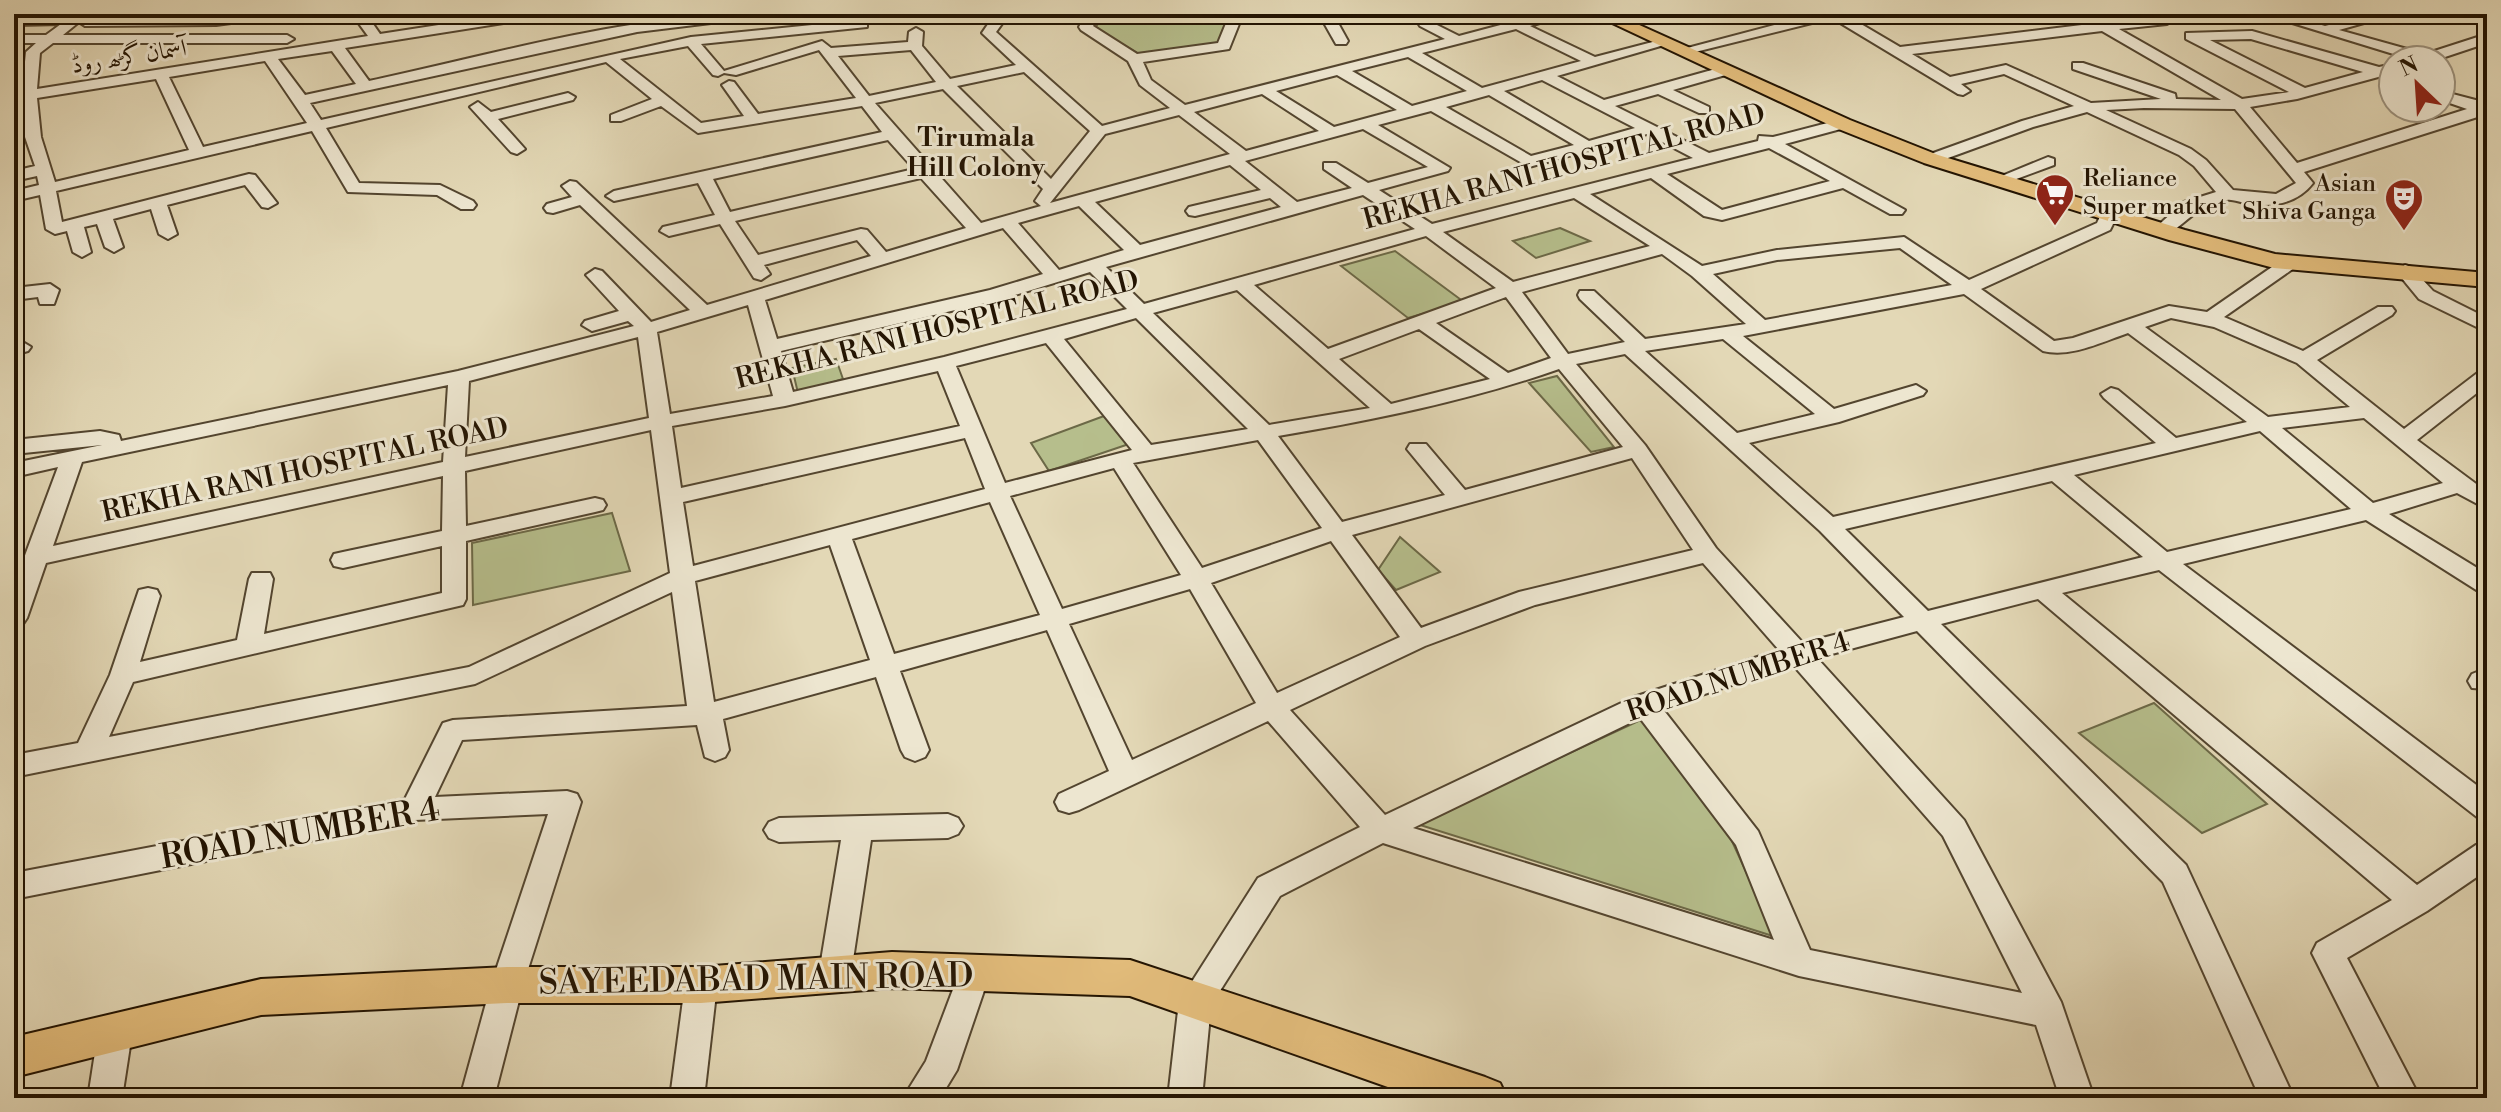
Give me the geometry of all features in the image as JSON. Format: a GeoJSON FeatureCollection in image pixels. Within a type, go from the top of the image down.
{"type":"FeatureCollection","features":[{"type":"Feature","properties":{"kind":"main road"},"geometry":{"type":"LineString","coordinates":[[1601,14],[1843,124],[1931,159],[2162,230],[2274,261],[2487,280]]}},
{"type":"Feature","properties":{"kind":"main road","name":"SAYEEDABAD MAIN ROAD"},"geometry":{"type":"LineString","coordinates":[[14,1057],[261,997],[507,985],[701,985],[892,970],[1130,978],[1462,1095]]}},
{"type":"Feature","properties":{"kind":"street"},"geometry":{"type":"LineString","coordinates":[[16,21],[76,18],[216,21],[270,14]]}},
{"type":"Feature","properties":{"kind":"street","name":"آسمان گڑھ روڈ"},"geometry":{"type":"LineString","coordinates":[[22,96],[335,45],[368,26],[409,33],[535,14]]}},
{"type":"Feature","properties":{"kind":"street"},"geometry":{"type":"LineString","coordinates":[[301,100],[685,17],[752,14]]}},
{"type":"Feature","properties":{"kind":"street"},"geometry":{"type":"LineString","coordinates":[[1002,14],[989,33],[1099,131]]}},
{"type":"Feature","properties":{"kind":"street"},"geometry":{"type":"LineString","coordinates":[[1093,14],[1086,27],[1134,59],[1145,82],[1181,109],[1296,210]]}},
{"type":"Feature","properties":{"kind":"street"},"geometry":{"type":"LineString","coordinates":[[1134,59],[1224,46],[1236,16],[1161,14]]}},
{"type":"Feature","properties":{"kind":"street"},"geometry":{"type":"LineString","coordinates":[[1326,14],[1341,41]]}},
{"type":"Feature","properties":{"kind":"street"},"geometry":{"type":"LineString","coordinates":[[1496,14],[1594,62]]}},
{"type":"Feature","properties":{"kind":"street"},"geometry":{"type":"LineString","coordinates":[[1034,213],[1099,131],[1561,14]]}},
{"type":"Feature","properties":{"kind":"street"},"geometry":{"type":"LineString","coordinates":[[592,325],[639,322],[703,312],[1034,213],[1594,62],[1833,14],[1968,93]]}},
{"type":"Feature","properties":{"kind":"street"},"geometry":{"type":"LineString","coordinates":[[2083,14],[2239,104],[2305,183],[2274,200],[2254,201],[2227,194],[2190,206],[2162,230]]}},
{"type":"Feature","properties":{"kind":"street"},"geometry":{"type":"LineString","coordinates":[[2270,14],[2377,45]]}},
{"type":"Feature","properties":{"kind":"street"},"geometry":{"type":"LineString","coordinates":[[2328,29],[2389,14]]}},
{"type":"Feature","properties":{"kind":"street"},"geometry":{"type":"LineString","coordinates":[[2475,14],[2487,18]]}},
{"type":"Feature","properties":{"kind":"street"},"geometry":{"type":"LineString","coordinates":[[14,39],[270,41],[313,37],[436,15]]}},
{"type":"Feature","properties":{"kind":"street"},"geometry":{"type":"LineString","coordinates":[[76,18],[33,52],[22,96],[44,169],[55,229],[249,179],[268,203]]}},
{"type":"Feature","properties":{"kind":"street"},"geometry":{"type":"LineString","coordinates":[[2044,19],[2065,30]]}},
{"type":"Feature","properties":{"kind":"street"},"geometry":{"type":"LineString","coordinates":[[1425,23],[1457,40]]}},
{"type":"Feature","properties":{"kind":"street"},"geometry":{"type":"LineString","coordinates":[[14,196],[609,57],[691,41],[862,24]]}},
{"type":"Feature","properties":{"kind":"street"},"geometry":{"type":"LineString","coordinates":[[1897,52],[2105,26],[2171,25],[2252,35],[2377,69]]}},
{"type":"Feature","properties":{"kind":"street"},"geometry":{"type":"LineString","coordinates":[[2171,25],[2303,93]]}},
{"type":"Feature","properties":{"kind":"street"},"geometry":{"type":"LineString","coordinates":[[409,33],[413,49]]}},
{"type":"Feature","properties":{"kind":"street"},"geometry":{"type":"LineString","coordinates":[[2459,45],[2487,38]]}},
{"type":"Feature","properties":{"kind":"street"},"geometry":{"type":"LineString","coordinates":[[828,52],[916,39],[946,84],[1052,189]]}},
{"type":"Feature","properties":{"kind":"street"},"geometry":{"type":"LineString","coordinates":[[691,41],[726,76],[754,119]]}},
{"type":"Feature","properties":{"kind":"street"},"geometry":{"type":"LineString","coordinates":[[335,45],[365,86]]}},
{"type":"Feature","properties":{"kind":"street"},"geometry":{"type":"LineString","coordinates":[[726,76],[822,45],[892,135],[977,229]]}},
{"type":"Feature","properties":{"kind":"street"},"geometry":{"type":"LineString","coordinates":[[2459,45],[2487,57]]}},
{"type":"Feature","properties":{"kind":"street"},"geometry":{"type":"LineString","coordinates":[[527,51],[546,72]]}},
{"type":"Feature","properties":{"kind":"street"},"geometry":{"type":"LineString","coordinates":[[1409,52],[1587,146]]}},
{"type":"Feature","properties":{"kind":"street"},"geometry":{"type":"LineString","coordinates":[[268,56],[301,100],[354,188],[440,190],[467,205]]}},
{"type":"Feature","properties":{"kind":"street"},"geometry":{"type":"LineString","coordinates":[[609,57],[698,128],[865,101],[1027,67]]}},
{"type":"Feature","properties":{"kind":"street"},"geometry":{"type":"LineString","coordinates":[[2029,79],[2099,61]]}},
{"type":"Feature","properties":{"kind":"street"},"geometry":{"type":"LineString","coordinates":[[1949,82],[2005,69],[2185,152],[2200,163],[2227,194]]}},
{"type":"Feature","properties":{"kind":"street"},"geometry":{"type":"LineString","coordinates":[[2066,69],[2184,102]]}},
{"type":"Feature","properties":{"kind":"street"},"geometry":{"type":"LineString","coordinates":[[1339,70],[1409,111]]}},
{"type":"Feature","properties":{"kind":"street"},"geometry":{"type":"LineString","coordinates":[[1602,105],[1724,71]]}},
{"type":"Feature","properties":{"kind":"street"},"geometry":{"type":"LineString","coordinates":[[161,75],[198,153]]}},
{"type":"Feature","properties":{"kind":"street"},"geometry":{"type":"LineString","coordinates":[[1931,159],[2027,123],[2090,107],[2184,102],[2239,104],[2303,93],[2377,75]]}},
{"type":"Feature","properties":{"kind":"street"},"geometry":{"type":"LineString","coordinates":[[1545,76],[1706,158]]}},
{"type":"Feature","properties":{"kind":"street"},"geometry":{"type":"LineString","coordinates":[[1264,89],[1330,132]]}},
{"type":"Feature","properties":{"kind":"street"},"geometry":{"type":"LineString","coordinates":[[1659,89],[1704,110]]}},
{"type":"Feature","properties":{"kind":"street"},"geometry":{"type":"LineString","coordinates":[[461,92],[517,149]]}},
{"type":"Feature","properties":{"kind":"street"},"geometry":{"type":"LineString","coordinates":[[488,117],[568,97]]}},
{"type":"Feature","properties":{"kind":"street"},"geometry":{"type":"LineString","coordinates":[[616,118],[663,100]]}},
{"type":"Feature","properties":{"kind":"street"},"geometry":{"type":"LineString","coordinates":[[2457,100],[2485,109]]}},
{"type":"Feature","properties":{"kind":"street"},"geometry":{"type":"LineString","coordinates":[[1432,105],[1529,162],[1649,129]]}},
{"type":"Feature","properties":{"kind":"street"},"geometry":{"type":"LineString","coordinates":[[2293,170],[2485,109]]}},
{"type":"Feature","properties":{"kind":"street"},"geometry":{"type":"LineString","coordinates":[[770,347],[931,312],[1442,168],[1364,123]]}},
{"type":"Feature","properties":{"kind":"street","name":"REKHA RANI HOSPITAL ROAD"},"geometry":{"type":"LineString","coordinates":[[27,573],[454,465],[659,422],[785,400],[945,363],[1429,230],[1843,124]]}},
{"type":"Feature","properties":{"kind":"street"},"geometry":{"type":"LineString","coordinates":[[1751,132],[1896,210]]}},
{"type":"Feature","properties":{"kind":"street"},"geometry":{"type":"LineString","coordinates":[[614,196],[892,135]]}},
{"type":"Feature","properties":{"kind":"street"},"geometry":{"type":"LineString","coordinates":[[14,141],[33,137]]}},
{"type":"Feature","properties":{"kind":"street"},"geometry":{"type":"LineString","coordinates":[[2000,180],[2048,162]]}},
{"type":"Feature","properties":{"kind":"street"},"geometry":{"type":"LineString","coordinates":[[1330,166],[1364,191],[1429,230],[1510,289],[1563,361],[1637,450],[1708,554],[1954,828],[2049,1013],[2077,1098]]}},
{"type":"Feature","properties":{"kind":"street"},"geometry":{"type":"LineString","coordinates":[[14,176],[44,169]]}},
{"type":"Feature","properties":{"kind":"street"},"geometry":{"type":"LineString","coordinates":[[669,231],[924,172]]}},
{"type":"Feature","properties":{"kind":"street"},"geometry":{"type":"LineString","coordinates":[[1653,172],[1710,212],[1722,215],[1845,182]]}},
{"type":"Feature","properties":{"kind":"street"},"geometry":{"type":"LineString","coordinates":[[703,176],[753,262],[764,295],[770,347],[785,400]]}},
{"type":"Feature","properties":{"kind":"street"},"geometry":{"type":"LineString","coordinates":[[553,208],[576,192],[703,312]]}},
{"type":"Feature","properties":{"kind":"street"},"geometry":{"type":"LineString","coordinates":[[1195,211],[1273,192]]}},
{"type":"Feature","properties":{"kind":"street"},"geometry":{"type":"LineString","coordinates":[[1576,192],[1699,272],[1760,326]]}},
{"type":"Feature","properties":{"kind":"street"},"geometry":{"type":"LineString","coordinates":[[1084,201],[1136,252]]}},
{"type":"Feature","properties":{"kind":"street"},"geometry":{"type":"LineString","coordinates":[[157,202],[168,234]]}},
{"type":"Feature","properties":{"kind":"street"},"geometry":{"type":"LineString","coordinates":[[14,766],[475,675],[684,576],[1133,456],[1387,411],[1506,381],[1563,361],[1634,346],[1727,333],[1970,287],[2104,226],[2109,214]]}},
{"type":"Feature","properties":{"kind":"street"},"geometry":{"type":"LineString","coordinates":[[103,217],[114,247]]}},
{"type":"Feature","properties":{"kind":"street"},"geometry":{"type":"LineString","coordinates":[[1007,221],[1055,277]]}},
{"type":"Feature","properties":{"kind":"street"},"geometry":{"type":"LineString","coordinates":[[74,224],[82,252]]}},
{"type":"Feature","properties":{"kind":"street"},"geometry":{"type":"LineString","coordinates":[[753,262],[861,234],[883,259]]}},
{"type":"Feature","properties":{"kind":"street"},"geometry":{"type":"LineString","coordinates":[[1699,272],[1777,255],[1904,242],[2050,347],[2076,344],[2169,312],[2209,319],[2304,359],[2406,438],[2460,485],[2487,502]]}},
{"type":"Feature","properties":{"kind":"street"},"geometry":{"type":"LineString","coordinates":[[1327,356],[1510,289],[1665,248]]}},
{"type":"Feature","properties":{"kind":"street"},"geometry":{"type":"LineString","coordinates":[[2209,319],[2291,262]]}},
{"type":"Feature","properties":{"kind":"street"},"geometry":{"type":"LineString","coordinates":[[1093,265],[1263,431],[1416,640]]}},
{"type":"Feature","properties":{"kind":"street"},"geometry":{"type":"LineString","coordinates":[[2405,271],[2426,295],[2487,326]]}},
{"type":"Feature","properties":{"kind":"street"},"geometry":{"type":"LineString","coordinates":[[595,275],[639,322],[673,497],[706,714],[715,750]]}},
{"type":"Feature","properties":{"kind":"street"},"geometry":{"type":"LineString","coordinates":[[1239,282],[1387,411]]}},
{"type":"Feature","properties":{"kind":"street"},"geometry":{"type":"LineString","coordinates":[[14,294],[50,290],[47,300]]}},
{"type":"Feature","properties":{"kind":"street"},"geometry":{"type":"LineString","coordinates":[[1587,295],[1634,346],[1923,619],[2175,874],[2277,1098]]}},
{"type":"Feature","properties":{"kind":"street"},"geometry":{"type":"LineString","coordinates":[[2453,309],[2487,314]]}},
{"type":"Feature","properties":{"kind":"street"},"geometry":{"type":"LineString","coordinates":[[2304,359],[2385,311]]}},
{"type":"Feature","properties":{"kind":"street"},"geometry":{"type":"LineString","coordinates":[[1421,321],[1506,381]]}},
{"type":"Feature","properties":{"kind":"street"},"geometry":{"type":"LineString","coordinates":[[14,470],[459,377],[639,322]]}},
{"type":"Feature","properties":{"kind":"street"},"geometry":{"type":"LineString","coordinates":[[2131,326],[2264,424],[2369,512],[2487,585]]}},
{"type":"Feature","properties":{"kind":"street"},"geometry":{"type":"LineString","coordinates":[[1727,333],[1831,417]]}},
{"type":"Feature","properties":{"kind":"street"},"geometry":{"type":"LineString","coordinates":[[1051,336],[1133,456],[1196,579],[1273,709],[1381,830],[1799,962],[2049,1013]]}},
{"type":"Feature","properties":{"kind":"street"},"geometry":{"type":"LineString","coordinates":[[945,363],[998,494],[1125,776]]}},
{"type":"Feature","properties":{"kind":"street"},"geometry":{"type":"LineString","coordinates":[[123,675],[454,599],[454,465],[459,377]]}},
{"type":"Feature","properties":{"kind":"street"},"geometry":{"type":"LineString","coordinates":[[2406,438],[2484,381]]}},
{"type":"Feature","properties":{"kind":"street"},"geometry":{"type":"LineString","coordinates":[[1734,440],[1831,417],[1916,391]]}},
{"type":"Feature","properties":{"kind":"street"},"geometry":{"type":"LineString","coordinates":[[2111,394],[2173,446]]}},
{"type":"Feature","properties":{"kind":"street"},"geometry":{"type":"LineString","coordinates":[[1828,526],[2264,424],[2370,411]]}},
{"type":"Feature","properties":{"kind":"street"},"geometry":{"type":"LineString","coordinates":[[673,497],[973,430]]}},
{"type":"Feature","properties":{"kind":"street"},"geometry":{"type":"LineString","coordinates":[[14,447],[100,438],[113,441],[114,449]]}},
{"type":"Feature","properties":{"kind":"street"},"geometry":{"type":"LineString","coordinates":[[1418,449],[1459,497]]}},
{"type":"Feature","properties":{"kind":"street"},"geometry":{"type":"LineString","coordinates":[[415,809],[453,730],[706,714],[1053,620],[1196,579],[1335,532],[1637,450]]}},
{"type":"Feature","properties":{"kind":"street"},"geometry":{"type":"LineString","coordinates":[[14,618],[27,573],[73,458]]}},
{"type":"Feature","properties":{"kind":"street"},"geometry":{"type":"LineString","coordinates":[[2058,474],[2162,560],[2487,809]]}},
{"type":"Feature","properties":{"kind":"street","name":"ROAD NUMBER 4"},"geometry":{"type":"LineString","coordinates":[[1185,1098],[1195,1002],[1269,887],[1381,830],[1644,704],[1797,654],[2042,589],[2369,512],[2460,485]]}},
{"type":"Feature","properties":{"kind":"street"},"geometry":{"type":"LineString","coordinates":[[343,560],[595,505]]}},
{"type":"Feature","properties":{"kind":"street"},"geometry":{"type":"LineString","coordinates":[[839,537],[915,750]]}},
{"type":"Feature","properties":{"kind":"street"},"geometry":{"type":"LineString","coordinates":[[1069,802],[1416,640],[1528,598],[1708,554]]}},
{"type":"Feature","properties":{"kind":"street"},"geometry":{"type":"LineString","coordinates":[[249,647],[261,579]]}},
{"type":"Feature","properties":{"kind":"street"},"geometry":{"type":"LineString","coordinates":[[2042,589],[2416,902]]}},
{"type":"Feature","properties":{"kind":"street"},"geometry":{"type":"LineString","coordinates":[[89,750],[123,675],[148,596]]}},
{"type":"Feature","properties":{"kind":"street"},"geometry":{"type":"LineString","coordinates":[[1644,704],[1748,839],[1799,962]]}},
{"type":"Feature","properties":{"kind":"street","name":"ROAD NUMBER 4"},"geometry":{"type":"LineString","coordinates":[[14,886],[415,809],[567,802],[507,985],[477,1098]]}},
{"type":"Feature","properties":{"kind":"street"},"geometry":{"type":"LineString","coordinates":[[779,830],[948,826]]}},
{"type":"Feature","properties":{"kind":"street"},"geometry":{"type":"LineString","coordinates":[[835,973],[858,828]]}},
{"type":"Feature","properties":{"kind":"street"},"geometry":{"type":"LineString","coordinates":[[2403,1098],[2328,953],[2416,902],[2487,854]]}},
{"type":"Feature","properties":{"kind":"street"},"geometry":{"type":"LineString","coordinates":[[920,1098],[940,1070],[974,973]]}},
{"type":"Feature","properties":{"kind":"street"},"geometry":{"type":"LineString","coordinates":[[687,1098],[701,985]]}},
{"type":"Feature","properties":{"kind":"street"},"geometry":{"type":"LineString","coordinates":[[105,1098],[115,1033]]}},
{"type":"Feature","properties":{"kind":"green space"},"geometry":{"type":"Polygon","coordinates":[[[1105,14],[1228,19],[1218,43],[1141,55],[1095,28],[1105,14]]]}},
{"type":"Feature","properties":{"kind":"green space"},"geometry":{"type":"Polygon","coordinates":[[[1560,228],[1590,241],[1536,258],[1513,241],[1560,228]]]}},
{"type":"Feature","properties":{"kind":"green space"},"geometry":{"type":"Polygon","coordinates":[[[1395,251],[1464,302],[1408,318],[1341,266],[1395,251]]]}},
{"type":"Feature","properties":{"kind":"green space"},"geometry":{"type":"Polygon","coordinates":[[[836,359],[843,379],[798,393],[792,368],[836,359]]]}},
{"type":"Feature","properties":{"kind":"green space"},"geometry":{"type":"Polygon","coordinates":[[[1557,376],[1614,447],[1591,452],[1529,383],[1557,376]]]}},
{"type":"Feature","properties":{"kind":"green space"},"geometry":{"type":"Polygon","coordinates":[[[1104,416],[1129,444],[1049,471],[1031,443],[1104,416]]]}},
{"type":"Feature","properties":{"kind":"green space"},"geometry":{"type":"Polygon","coordinates":[[[612,513],[630,571],[473,605],[472,543],[612,513]]]}},
{"type":"Feature","properties":{"kind":"green space"},"geometry":{"type":"Polygon","coordinates":[[[1400,537],[1440,572],[1396,590],[1378,570],[1400,537]]]}},
{"type":"Feature","properties":{"kind":"green space"},"geometry":{"type":"Polygon","coordinates":[[[2154,703],[2267,804],[2202,833],[2079,733],[2154,703]]]}},
{"type":"Feature","properties":{"kind":"green space"},"geometry":{"type":"Polygon","coordinates":[[[1647,717],[1731,839],[1776,937],[1417,824],[1647,717]]]}},
{"type":"Feature","properties":{"kind":"place","name":"Reliance Super matket"},"geometry":{"type":"Point","coordinates":[2055,227]}},
{"type":"Feature","properties":{"kind":"place","name":"Asian Shiva Ganga"},"geometry":{"type":"Point","coordinates":[2404,232]}},
{"type":"Feature","properties":{"kind":"district","name":"Tirumala Hill Colony"},"geometry":{"type":"Point","coordinates":[976,153]}}]}
